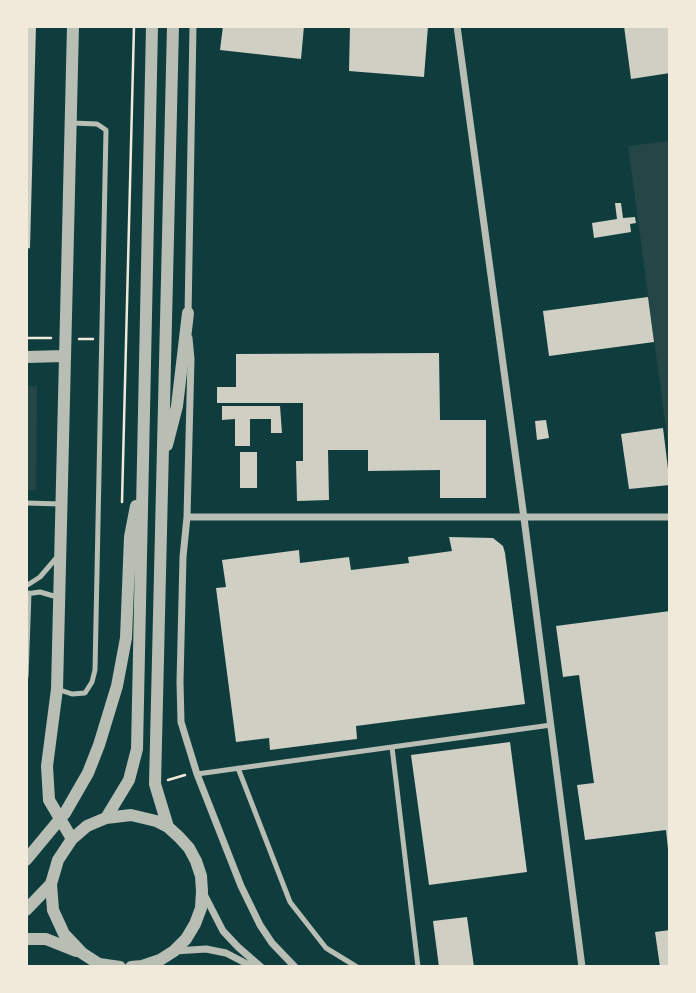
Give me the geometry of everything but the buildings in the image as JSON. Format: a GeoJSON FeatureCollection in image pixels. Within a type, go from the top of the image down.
{"type":"FeatureCollection","features":[{"type":"Feature","properties":{"kind":"street"},"geometry":{"type":"LineString","coordinates":[[72,839],[48,800],[47,766],[57,689],[73,26]]}},
{"type":"Feature","properties":{"kind":"street"},"geometry":{"type":"LineString","coordinates":[[106,818],[129,780],[136,750],[152,26]]}},
{"type":"Feature","properties":{"kind":"street"},"geometry":{"type":"LineString","coordinates":[[168,827],[155,784],[173,26]]}},
{"type":"Feature","properties":{"kind":"street"},"geometry":{"type":"LineString","coordinates":[[193,26],[188,313],[191,359],[180,710],[184,734],[197,774],[250,906],[272,943],[295,967]]}},
{"type":"Feature","properties":{"kind":"street"},"geometry":{"type":"LineString","coordinates":[[457,26],[582,967]]}},
{"type":"Feature","properties":{"kind":"street"},"geometry":{"type":"LineString","coordinates":[[161,469],[177,406],[188,313]]}},
{"type":"Feature","properties":{"kind":"street"},"geometry":{"type":"LineString","coordinates":[[26,357],[64,356]]}},
{"type":"Feature","properties":{"kind":"street"},"geometry":{"type":"LineString","coordinates":[[26,860],[65,813],[82,783],[99,746],[117,687],[126,638],[130,537],[143,471]]}},
{"type":"Feature","properties":{"kind":"street"},"geometry":{"type":"LineString","coordinates":[[187,517],[670,517]]}},
{"type":"Feature","properties":{"kind":"street"},"geometry":{"type":"LineString","coordinates":[[82,953],[64,934],[53,910],[51,884],[58,860],[72,839],[87,826],[106,818],[131,815],[144,817],[168,827],[193,855],[201,876],[201,908],[186,939],[174,951],[159,963],[131,967]]}},
{"type":"Feature","properties":{"kind":"street"},"geometry":{"type":"LineString","coordinates":[[26,910],[51,884]]}},
{"type":"Feature","properties":{"kind":"street"},"geometry":{"type":"LineString","coordinates":[[202,891],[223,931],[261,967]]}},
{"type":"Feature","properties":{"kind":"street"},"geometry":{"type":"LineString","coordinates":[[26,939],[46,939],[82,953],[100,965],[120,967]]}},
{"type":"Feature","properties":{"kind":"street"},"geometry":{"type":"LineString","coordinates":[[174,951],[206,949],[226,953],[253,967]]}},
{"type":"Feature","properties":{"kind":"lane"},"geometry":{"type":"LineString","coordinates":[[57,689],[72,694],[85,693],[92,682],[96,628],[106,131],[97,124],[71,123]]}},
{"type":"Feature","properties":{"kind":"lane"},"geometry":{"type":"LineString","coordinates":[[26,503],[61,504]]}},
{"type":"Feature","properties":{"kind":"lane"},"geometry":{"type":"LineString","coordinates":[[26,586],[40,577],[60,553]]}},
{"type":"Feature","properties":{"kind":"lane"},"geometry":{"type":"LineString","coordinates":[[26,677],[27,594],[40,592],[59,598]]}},
{"type":"Feature","properties":{"kind":"lane"},"geometry":{"type":"LineString","coordinates":[[197,774],[551,725]]}},
{"type":"Feature","properties":{"kind":"lane"},"geometry":{"type":"LineString","coordinates":[[392,747],[418,967]]}},
{"type":"Feature","properties":{"kind":"lane"},"geometry":{"type":"LineString","coordinates":[[238,768],[290,902],[326,948],[357,967]]}},
{"type":"Feature","properties":{"kind":"path"},"geometry":{"type":"LineString","coordinates":[[125,340],[134,26]]}},
{"type":"Feature","properties":{"kind":"shaded area"},"geometry":{"type":"Polygon","coordinates":[[[670,141],[670,458],[628,146],[670,141]]]}},
{"type":"Feature","properties":{"kind":"shaded area"},"geometry":{"type":"Polygon","coordinates":[[[26,386],[37,386],[36,490],[26,490],[26,386]]]}}]}
